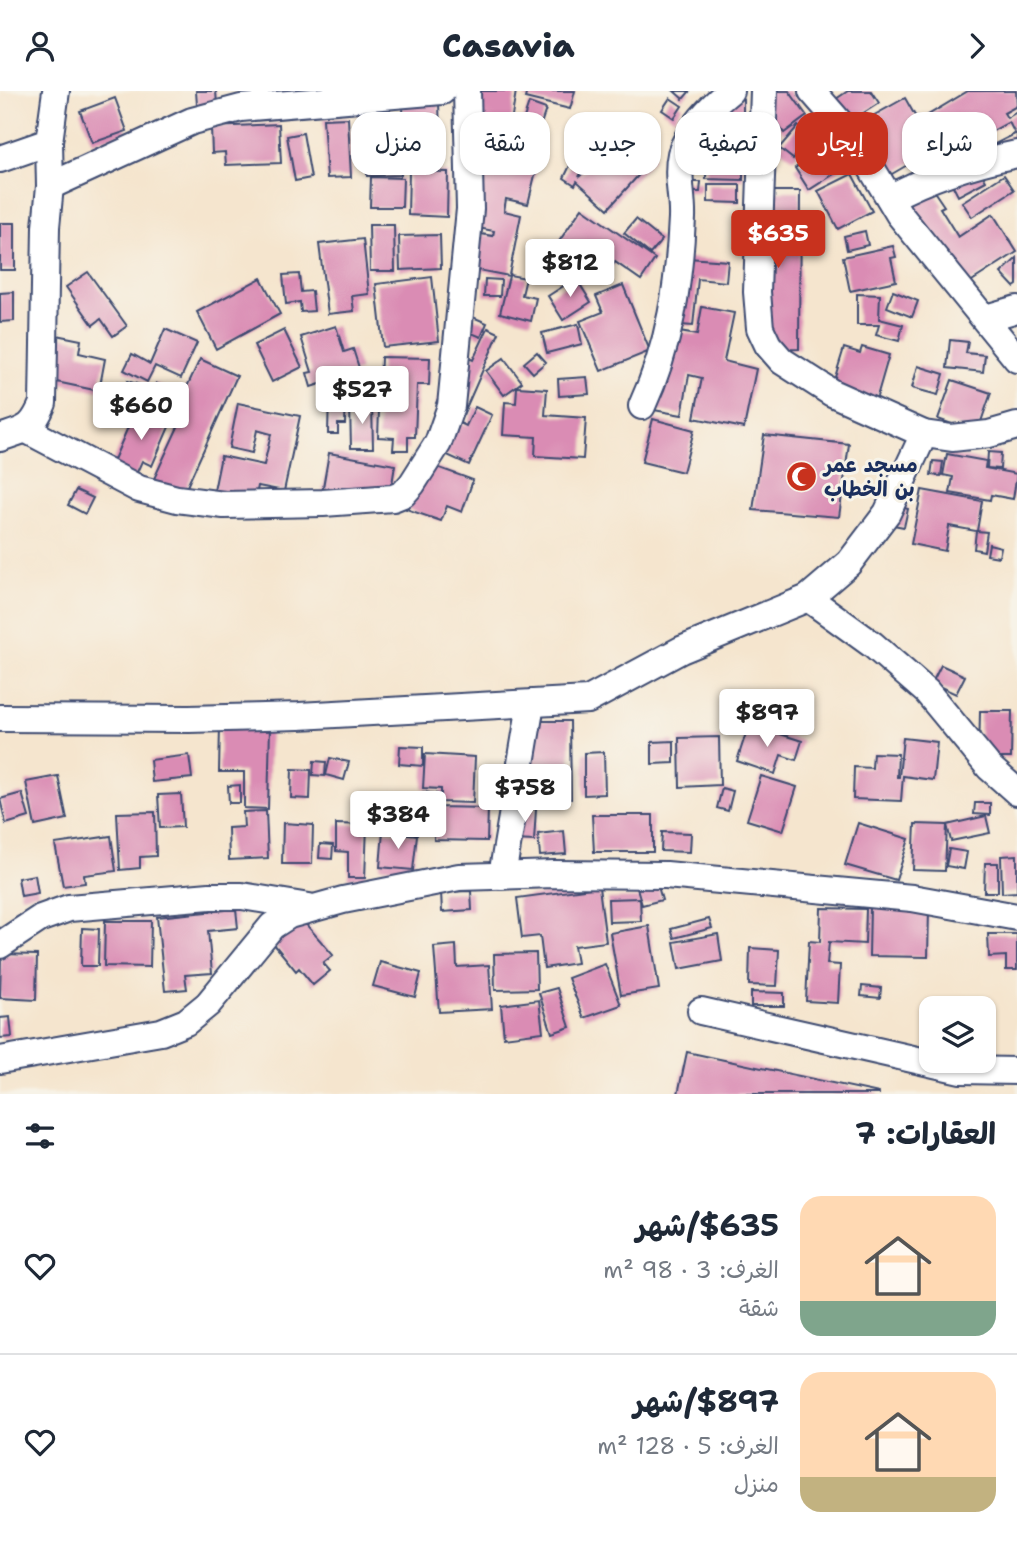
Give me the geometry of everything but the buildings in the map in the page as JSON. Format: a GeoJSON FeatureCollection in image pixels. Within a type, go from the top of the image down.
{"type":"FeatureCollection","features":[{"type":"Feature","properties":{"kind":"street"},"geometry":{"type":"LineString","coordinates":[[12,434],[36,421],[43,403],[49,142],[56,91]]}},
{"type":"Feature","properties":{"kind":"street"},"geometry":{"type":"LineString","coordinates":[[50,187],[192,121],[241,108],[442,91]]}},
{"type":"Feature","properties":{"kind":"street"},"geometry":{"type":"LineString","coordinates":[[12,434],[139,489],[177,499],[223,505],[323,503],[393,498],[403,494],[438,443],[451,406],[470,209],[467,91]]}},
{"type":"Feature","properties":{"kind":"street"},"geometry":{"type":"LineString","coordinates":[[642,406],[656,374],[675,307],[683,212],[678,176],[682,152],[694,128],[730,91]]}},
{"type":"Feature","properties":{"kind":"street"},"geometry":{"type":"LineString","coordinates":[[764,91],[757,292],[760,328],[768,345],[782,361],[821,387],[924,434],[952,438],[989,434],[1017,426]]}},
{"type":"Feature","properties":{"kind":"street"},"geometry":{"type":"LineString","coordinates":[[812,91],[854,139],[899,214],[1017,359]]}},
{"type":"Feature","properties":{"kind":"street"},"geometry":{"type":"LineString","coordinates":[[0,159],[49,142]]}},
{"type":"Feature","properties":{"kind":"street"},"geometry":{"type":"LineString","coordinates":[[890,198],[919,181],[1017,154]]}},
{"type":"Feature","properties":{"kind":"street"},"geometry":{"type":"LineString","coordinates":[[986,318],[1017,309]]}},
{"type":"Feature","properties":{"kind":"street"},"geometry":{"type":"LineString","coordinates":[[0,718],[189,719],[299,716],[588,700],[681,650],[808,598],[849,563],[887,513],[924,434]]}},
{"type":"Feature","properties":{"kind":"street"},"geometry":{"type":"LineString","coordinates":[[808,598],[873,645],[927,692],[989,767],[1017,792]]}},
{"type":"Feature","properties":{"kind":"street"},"geometry":{"type":"LineString","coordinates":[[502,876],[531,704]]}},
{"type":"Feature","properties":{"kind":"street"},"geometry":{"type":"LineString","coordinates":[[0,1060],[161,1032],[186,1022],[208,1004],[272,926],[289,915],[459,877],[666,875],[912,898],[1017,917]]}},
{"type":"Feature","properties":{"kind":"street"},"geometry":{"type":"LineString","coordinates":[[0,946],[41,918],[69,908],[210,895],[242,896],[316,908]]}},
{"type":"Feature","properties":{"kind":"street"},"geometry":{"type":"LineString","coordinates":[[701,1011],[961,1070],[1017,1071]]}},
{"type":"Feature","properties":{"kind":"place","name":"مسجد عمر بن الخطاب"},"geometry":{"type":"Point","coordinates":[801,477]}}]}
